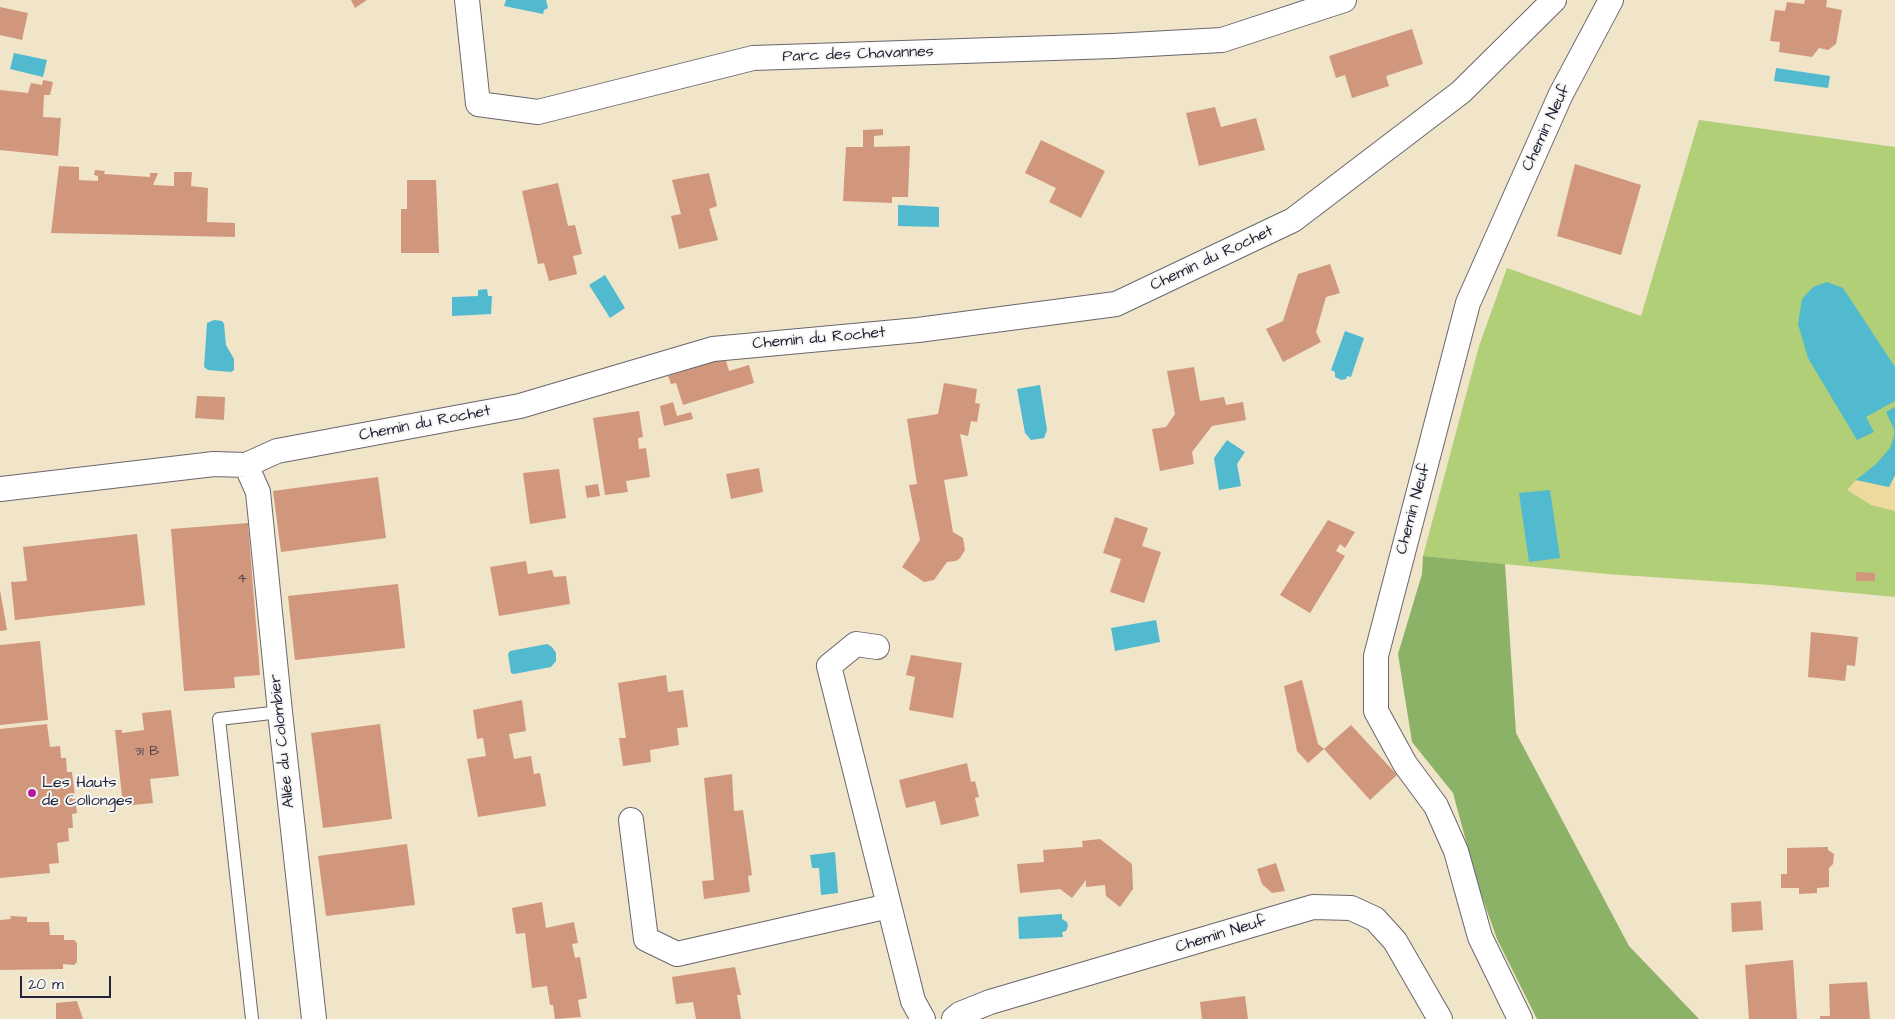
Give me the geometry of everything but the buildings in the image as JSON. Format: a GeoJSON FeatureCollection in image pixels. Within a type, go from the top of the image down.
{"type":"FeatureCollection","features":[{"type":"Feature","properties":{"kind":"street","name":"Parc des Chavannes"},"geometry":{"type":"LineString","coordinates":[[467,0],[478,104],[538,112],[753,58],[1113,46],[1222,40],[1344,0]]}},
{"type":"Feature","properties":{"kind":"street","name":"Chemin du Rochet"},"geometry":{"type":"LineString","coordinates":[[0,489],[214,464],[246,465],[277,451],[520,406],[713,349],[918,330],[1116,304],[1293,220],[1461,92],[1554,0]]}},
{"type":"Feature","properties":{"kind":"street","name":"Chemin Neuf"},"geometry":{"type":"LineString","coordinates":[[1520,1019],[1480,938],[1456,851],[1436,806],[1405,764],[1376,711],[1376,656],[1468,303],[1562,94],[1611,0]]}},
{"type":"Feature","properties":{"kind":"street","name":"Allée du Colombier"},"geometry":{"type":"LineString","coordinates":[[246,465],[258,492],[314,1019]]}},
{"type":"Feature","properties":{"kind":"street"},"geometry":{"type":"LineString","coordinates":[[877,647],[856,644],[829,666],[914,1002],[923,1019]]}},
{"type":"Feature","properties":{"kind":"street"},"geometry":{"type":"LineString","coordinates":[[631,820],[646,939],[677,954],[889,906]]}},
{"type":"Feature","properties":{"kind":"street","name":"Chemin Neuf"},"geometry":{"type":"LineString","coordinates":[[954,1019],[960,1014],[990,1002],[1313,907],[1351,908],[1375,919],[1395,941],[1440,1019]]}},
{"type":"Feature","properties":{"kind":"lane"},"geometry":{"type":"LineString","coordinates":[[252,1019],[219,719],[280,712]]}},
{"type":"Feature","properties":{"kind":"green space"},"geometry":{"type":"Polygon","coordinates":[[[1699,120],[1895,147],[1895,597],[1770,585],[1607,574],[1423,556],[1479,346],[1507,268],[1641,316],[1699,120]]]}},
{"type":"Feature","properties":{"kind":"green space"},"geometry":{"type":"Polygon","coordinates":[[[1423,556],[1505,564],[1516,733],[1629,946],[1699,1019],[1537,1019],[1497,939],[1478,885],[1453,793],[1412,742],[1398,654],[1422,574],[1423,556]]]}},
{"type":"Feature","properties":{"kind":"sand"},"geometry":{"type":"Polygon","coordinates":[[[1895,475],[1895,511],[1871,505],[1847,490],[1856,480],[1889,487],[1895,475]]]}},
{"type":"Feature","properties":{"kind":"water"},"geometry":{"type":"Polygon","coordinates":[[[506,0],[546,0],[548,8],[544,10],[543,14],[504,6],[506,0]]]}},
{"type":"Feature","properties":{"kind":"water"},"geometry":{"type":"Polygon","coordinates":[[[14,53],[47,60],[43,77],[10,69],[14,53]]]}},
{"type":"Feature","properties":{"kind":"water"},"geometry":{"type":"Polygon","coordinates":[[[1776,68],[1830,76],[1828,88],[1774,81],[1776,68]]]}},
{"type":"Feature","properties":{"kind":"water"},"geometry":{"type":"Polygon","coordinates":[[[898,205],[939,207],[939,227],[898,226],[898,205]]]}},
{"type":"Feature","properties":{"kind":"water"},"geometry":{"type":"Polygon","coordinates":[[[605,275],[625,308],[610,318],[589,285],[605,275]]]}},
{"type":"Feature","properties":{"kind":"water"},"geometry":{"type":"Polygon","coordinates":[[[1827,282],[1843,288],[1895,367],[1895,401],[1866,417],[1874,432],[1857,440],[1808,358],[1798,324],[1802,299],[1813,287],[1827,282]]]}},
{"type":"Feature","properties":{"kind":"water"},"geometry":{"type":"Polygon","coordinates":[[[487,289],[488,296],[492,296],[491,314],[452,316],[452,297],[478,296],[478,290],[487,289]]]}},
{"type":"Feature","properties":{"kind":"water"},"geometry":{"type":"Polygon","coordinates":[[[214,320],[222,321],[224,324],[226,345],[234,359],[234,370],[231,372],[208,370],[204,367],[207,323],[214,320]]]}},
{"type":"Feature","properties":{"kind":"water"},"geometry":{"type":"Polygon","coordinates":[[[1345,331],[1364,338],[1351,377],[1347,376],[1346,379],[1341,380],[1335,377],[1335,372],[1331,370],[1345,331]]]}},
{"type":"Feature","properties":{"kind":"water"},"geometry":{"type":"Polygon","coordinates":[[[1040,385],[1047,430],[1044,438],[1031,440],[1025,433],[1017,389],[1040,385]]]}},
{"type":"Feature","properties":{"kind":"water"},"geometry":{"type":"Polygon","coordinates":[[[1895,407],[1895,475],[1889,487],[1856,480],[1876,464],[1890,448],[1894,429],[1886,412],[1895,407]]]}},
{"type":"Feature","properties":{"kind":"water"},"geometry":{"type":"Polygon","coordinates":[[[1227,440],[1245,452],[1237,464],[1241,486],[1219,490],[1214,458],[1227,440]]]}},
{"type":"Feature","properties":{"kind":"water"},"geometry":{"type":"Polygon","coordinates":[[[1550,490],[1560,558],[1529,562],[1519,493],[1550,490]]]}},
{"type":"Feature","properties":{"kind":"water"},"geometry":{"type":"Polygon","coordinates":[[[1156,620],[1160,642],[1115,651],[1111,628],[1156,620]]]}},
{"type":"Feature","properties":{"kind":"water"},"geometry":{"type":"Polygon","coordinates":[[[547,644],[556,653],[556,661],[551,667],[511,673],[508,654],[510,651],[547,644]]]}},
{"type":"Feature","properties":{"kind":"water"},"geometry":{"type":"Polygon","coordinates":[[[835,852],[838,893],[821,895],[819,868],[812,868],[810,855],[835,852]]]}},
{"type":"Feature","properties":{"kind":"water"},"geometry":{"type":"Polygon","coordinates":[[[1062,914],[1062,919],[1067,922],[1068,926],[1066,931],[1062,932],[1063,937],[1019,939],[1018,917],[1062,914]]]}},
{"type":"Feature","properties":{"kind":"place","name":"Les Hauts de Collonges"},"geometry":{"type":"Point","coordinates":[32,793]}}]}
